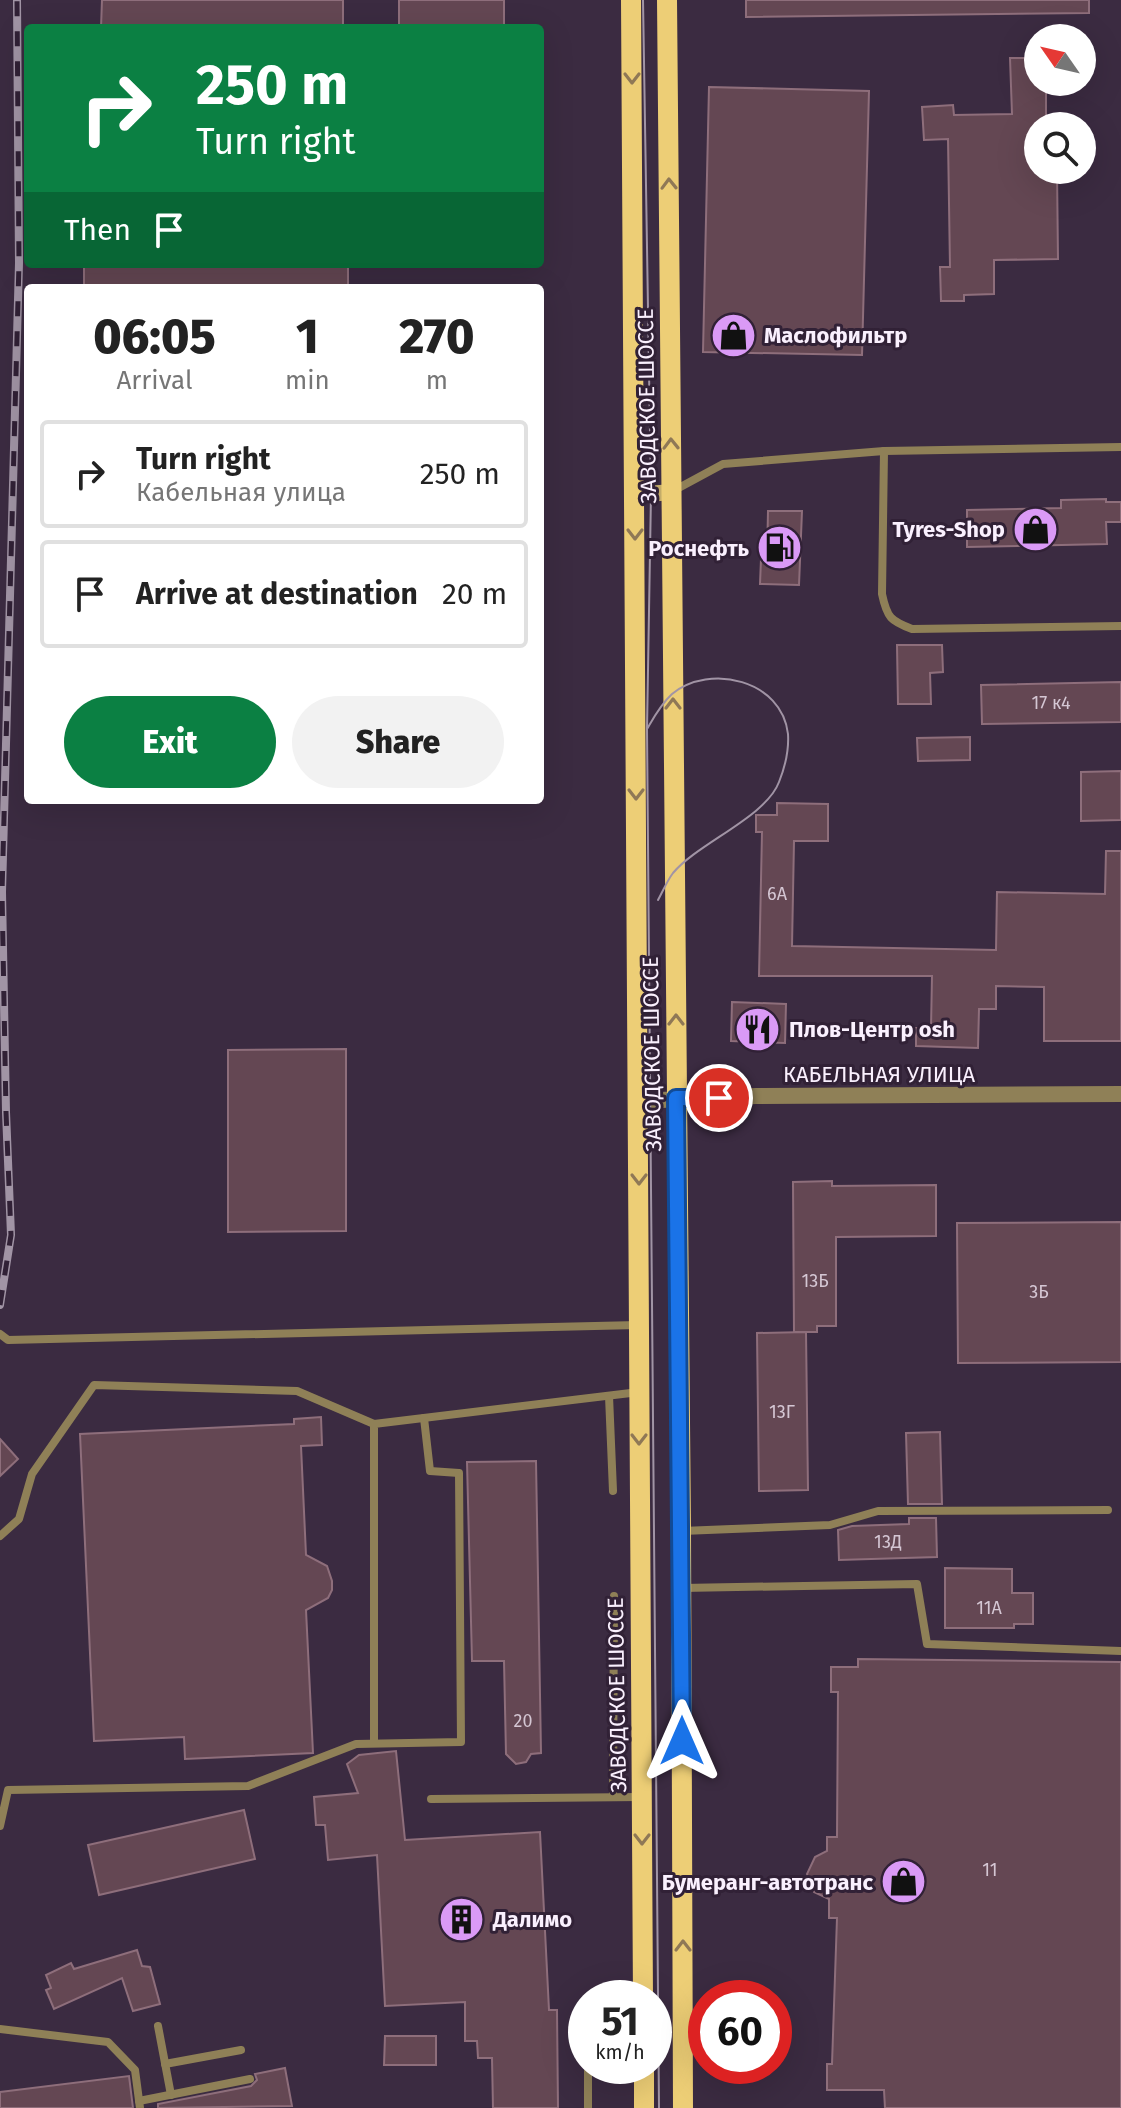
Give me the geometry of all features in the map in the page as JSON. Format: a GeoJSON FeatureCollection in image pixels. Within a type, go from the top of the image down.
{"type":"FeatureCollection","features":[{"type":"Feature","properties":{"kind":"main road","name":"ЗАВОДСКОЕ ШОССЕ"},"geometry":{"type":"LineString","coordinates":[[631,0],[643,1980]]}},
{"type":"Feature","properties":{"kind":"main road","name":"ЗАВОДСКОЕ ШОССЕ"},"geometry":{"type":"LineString","coordinates":[[667,0],[683,2108]]}},
{"type":"Feature","properties":{"kind":"main road"},"geometry":{"type":"LineString","coordinates":[[635,495],[672,492]]}},
{"type":"Feature","properties":{"kind":"main road"},"geometry":{"type":"LineString","coordinates":[[644,2084],[644,2108]]}},
{"type":"Feature","properties":{"kind":"street","name":"КАБЕЛЬНАЯ УЛИЦА"},"geometry":{"type":"LineString","coordinates":[[637,1101],[676,1098],[1121,1094]]}},
{"type":"Feature","properties":{"kind":"lane"},"geometry":{"type":"LineString","coordinates":[[672,492],[723,464],[884,451],[1121,447]]}},
{"type":"Feature","properties":{"kind":"lane"},"geometry":{"type":"LineString","coordinates":[[884,451],[882,594],[884,607],[892,621],[912,629],[1121,626]]}},
{"type":"Feature","properties":{"kind":"lane"},"geometry":{"type":"LineString","coordinates":[[0,1334],[8,1340],[638,1325]]}},
{"type":"Feature","properties":{"kind":"lane"},"geometry":{"type":"LineString","coordinates":[[0,1536],[19,1519],[32,1474],[94,1385],[297,1391],[374,1424],[639,1392]]}},
{"type":"Feature","properties":{"kind":"lane"},"geometry":{"type":"LineString","coordinates":[[609,1396],[613,1491]]}},
{"type":"Feature","properties":{"kind":"lane"},"geometry":{"type":"LineString","coordinates":[[0,1826],[8,1790],[248,1786],[356,1744],[461,1742],[459,1473],[430,1471],[424,1418]]}},
{"type":"Feature","properties":{"kind":"lane"},"geometry":{"type":"LineString","coordinates":[[374,1424],[374,1743]]}},
{"type":"Feature","properties":{"kind":"lane"},"geometry":{"type":"LineString","coordinates":[[681,1531],[830,1525],[878,1511],[1108,1510]]}},
{"type":"Feature","properties":{"kind":"lane"},"geometry":{"type":"LineString","coordinates":[[681,1588],[917,1584],[927,1644],[1121,1651]]}},
{"type":"Feature","properties":{"kind":"lane"},"geometry":{"type":"LineString","coordinates":[[613,1796],[614,1596]]}},
{"type":"Feature","properties":{"kind":"lane"},"geometry":{"type":"LineString","coordinates":[[431,1799],[642,1797]]}},
{"type":"Feature","properties":{"kind":"lane"},"geometry":{"type":"LineString","coordinates":[[158,2026],[171,2095]]}},
{"type":"Feature","properties":{"kind":"lane"},"geometry":{"type":"LineString","coordinates":[[0,2029],[108,2042],[135,2070],[140,2105],[171,2095],[250,2079]]}},
{"type":"Feature","properties":{"kind":"lane"},"geometry":{"type":"LineString","coordinates":[[165,2064],[241,2050]]}},
{"type":"Feature","properties":{"kind":"lane"},"geometry":{"type":"LineString","coordinates":[[588,2084],[588,2108]]}},
{"type":"Feature","properties":{"kind":"building"},"geometry":{"type":"Polygon","coordinates":[[[102,0],[343,0],[343,24],[101,24],[102,0]]]}},
{"type":"Feature","properties":{"kind":"building"},"geometry":{"type":"Polygon","coordinates":[[[399,0],[504,0],[504,24],[399,24],[399,0]]]}},
{"type":"Feature","properties":{"kind":"building"},"geometry":{"type":"Polygon","coordinates":[[[746,0],[1089,0],[1089,13],[746,17],[746,0]]]}},
{"type":"Feature","properties":{"kind":"building"},"geometry":{"type":"Polygon","coordinates":[[[1010,58],[1024,58],[1024,96],[1046,96],[1046,112],[1024,112],[1024,184],[1057,184],[1058,259],[994,260],[994,294],[964,295],[964,301],[941,301],[940,267],[950,267],[948,139],[924,140],[922,107],[953,105],[954,115],[1012,114],[1010,58]]]}},
{"type":"Feature","properties":{"kind":"building"},"geometry":{"type":"Polygon","coordinates":[[[709,87],[869,91],[862,355],[703,352],[709,87]]]}},
{"type":"Feature","properties":{"kind":"building"},"geometry":{"type":"Polygon","coordinates":[[[84,268],[348,268],[348,284],[84,284],[84,268]]]}},
{"type":"Feature","properties":{"kind":"building"},"geometry":{"type":"Polygon","coordinates":[[[1106,499],[1106,502],[1121,502],[1121,522],[1106,522],[1107,544],[967,547],[967,510],[1061,508],[1061,500],[1106,499]]]}},
{"type":"Feature","properties":{"kind":"building","name":"Роснефть"},"geometry":{"type":"Polygon","coordinates":[[[768,511],[802,511],[799,585],[760,584],[761,559],[767,559],[768,511]]]}},
{"type":"Feature","properties":{"kind":"building"},"geometry":{"type":"Polygon","coordinates":[[[897,645],[942,645],[943,672],[930,673],[931,704],[898,704],[897,645]]]}},
{"type":"Feature","properties":{"kind":"building"},"geometry":{"type":"Polygon","coordinates":[[[1121,682],[1121,722],[982,724],[981,685],[1121,682]]]}},
{"type":"Feature","properties":{"kind":"building"},"geometry":{"type":"Polygon","coordinates":[[[970,737],[970,760],[918,761],[917,738],[970,737]]]}},
{"type":"Feature","properties":{"kind":"building"},"geometry":{"type":"Polygon","coordinates":[[[1121,771],[1121,820],[1081,821],[1081,772],[1121,771]]]}},
{"type":"Feature","properties":{"kind":"building"},"geometry":{"type":"Polygon","coordinates":[[[777,803],[828,804],[828,841],[794,841],[792,946],[996,950],[997,892],[1105,894],[1106,851],[1121,851],[1121,1041],[1044,1041],[1044,987],[996,986],[996,1009],[979,1009],[978,1048],[916,1046],[916,1028],[931,1028],[932,976],[759,976],[762,832],[756,832],[756,815],[777,815],[777,803]]]}},
{"type":"Feature","properties":{"kind":"building"},"geometry":{"type":"Polygon","coordinates":[[[732,1002],[786,1004],[785,1043],[731,1041],[732,1002]]]}},
{"type":"Feature","properties":{"kind":"building"},"geometry":{"type":"Polygon","coordinates":[[[346,1049],[346,1231],[228,1232],[228,1050],[346,1049]]]}},
{"type":"Feature","properties":{"kind":"building"},"geometry":{"type":"Polygon","coordinates":[[[832,1181],[832,1186],[936,1185],[936,1236],[836,1237],[836,1326],[817,1326],[817,1332],[794,1332],[793,1182],[832,1181]]]}},
{"type":"Feature","properties":{"kind":"building"},"geometry":{"type":"Polygon","coordinates":[[[1121,1222],[1121,1362],[958,1363],[957,1223],[1121,1222]]]}},
{"type":"Feature","properties":{"kind":"building"},"geometry":{"type":"Polygon","coordinates":[[[806,1332],[808,1490],[759,1491],[757,1333],[806,1332]]]}},
{"type":"Feature","properties":{"kind":"building"},"geometry":{"type":"Polygon","coordinates":[[[321,1417],[322,1445],[301,1446],[306,1555],[327,1566],[332,1581],[328,1598],[306,1610],[313,1753],[185,1759],[184,1737],[94,1741],[80,1434],[294,1424],[294,1419],[321,1417]]]}},
{"type":"Feature","properties":{"kind":"building"},"geometry":{"type":"Polygon","coordinates":[[[940,1432],[942,1504],[908,1504],[906,1433],[940,1432]]]}},
{"type":"Feature","properties":{"kind":"building"},"geometry":{"type":"Polygon","coordinates":[[[0,1439],[18,1459],[0,1476],[0,1439]]]}},
{"type":"Feature","properties":{"kind":"building"},"geometry":{"type":"Polygon","coordinates":[[[536,1461],[541,1753],[531,1754],[526,1762],[516,1764],[506,1754],[504,1661],[472,1661],[467,1462],[536,1461]]]}},
{"type":"Feature","properties":{"kind":"building"},"geometry":{"type":"Polygon","coordinates":[[[909,1518],[936,1518],[937,1557],[839,1560],[838,1530],[852,1526],[909,1524],[909,1518]]]}},
{"type":"Feature","properties":{"kind":"building"},"geometry":{"type":"Polygon","coordinates":[[[945,1568],[1012,1569],[1012,1593],[1033,1593],[1033,1624],[1014,1624],[1014,1628],[945,1628],[945,1568]]]}},
{"type":"Feature","properties":{"kind":"building"},"geometry":{"type":"Polygon","coordinates":[[[858,1659],[1121,1662],[1121,2108],[885,2108],[884,2090],[827,2090],[827,2064],[832,2064],[837,1918],[829,1918],[829,1899],[814,1892],[807,1874],[815,1857],[827,1851],[827,1837],[837,1837],[838,1692],[831,1692],[831,1667],[858,1667],[858,1659]]]}},
{"type":"Feature","properties":{"kind":"building","name":"Далимо"},"geometry":{"type":"Polygon","coordinates":[[[396,1751],[405,1840],[540,1832],[549,2010],[557,2010],[558,2108],[493,2108],[492,2058],[478,2058],[477,2041],[465,2041],[465,2002],[385,2006],[377,1855],[328,1860],[325,1825],[316,1825],[314,1797],[358,1793],[347,1764],[359,1755],[396,1751]]]}},
{"type":"Feature","properties":{"kind":"building"},"geometry":{"type":"Polygon","coordinates":[[[244,1810],[255,1859],[99,1895],[88,1845],[244,1810]]]}},
{"type":"Feature","properties":{"kind":"building"},"geometry":{"type":"Polygon","coordinates":[[[137,1950],[142,1966],[150,1967],[160,2004],[133,2011],[122,1978],[54,2009],[46,1990],[51,1988],[46,1975],[71,1963],[74,1969],[137,1950]]]}},
{"type":"Feature","properties":{"kind":"building"},"geometry":{"type":"Polygon","coordinates":[[[385,2036],[436,2036],[436,2065],[384,2065],[385,2036]]]}},
{"type":"Feature","properties":{"kind":"building"},"geometry":{"type":"Polygon","coordinates":[[[285,2068],[292,2106],[158,2108],[158,2104],[251,2086],[257,2080],[255,2074],[285,2068]]]}},
{"type":"Feature","properties":{"kind":"building"},"geometry":{"type":"Polygon","coordinates":[[[129,2076],[133,2108],[0,2108],[0,2092],[129,2076]]]}},
{"type":"Feature","properties":{"kind":"tram line"},"geometry":{"type":"LineString","coordinates":[[643,0],[651,494],[647,729],[659,2108]]}},
{"type":"Feature","properties":{"kind":"tram line"},"geometry":{"type":"LineString","coordinates":[[647,729],[672,694],[705,680],[724,679],[759,689],[773,701],[783,716],[788,734],[785,764],[772,795],[746,818],[684,862],[671,876],[658,900]]}},
{"type":"Feature","properties":{"kind":"railway"},"geometry":{"type":"LineString","coordinates":[[0,1305],[11,1235],[2,892],[19,263],[17,0]]}},
{"type":"Feature","properties":{"kind":"place","name":"Маслофильтр"},"geometry":{"type":"Point","coordinates":[733,335]}},
{"type":"Feature","properties":{"kind":"place","name":"Tyres-Shop"},"geometry":{"type":"Point","coordinates":[1036,529]}},
{"type":"Feature","properties":{"kind":"place","name":"Роснефть"},"geometry":{"type":"Point","coordinates":[780,548]}},
{"type":"Feature","properties":{"kind":"place","name":"Плов-Центр osh"},"geometry":{"type":"Point","coordinates":[758,1029]}},
{"type":"Feature","properties":{"kind":"place","name":"Бумеранг-автотранс"},"geometry":{"type":"Point","coordinates":[904,1882]}},
{"type":"Feature","properties":{"kind":"place","name":"Далимо"},"geometry":{"type":"Point","coordinates":[462,1919]}},
{"type":"Feature","properties":{"kind":"route"},"geometry":{"type":"LineString","coordinates":[[682,1741],[676,1098],[719,1098]]}}]}
